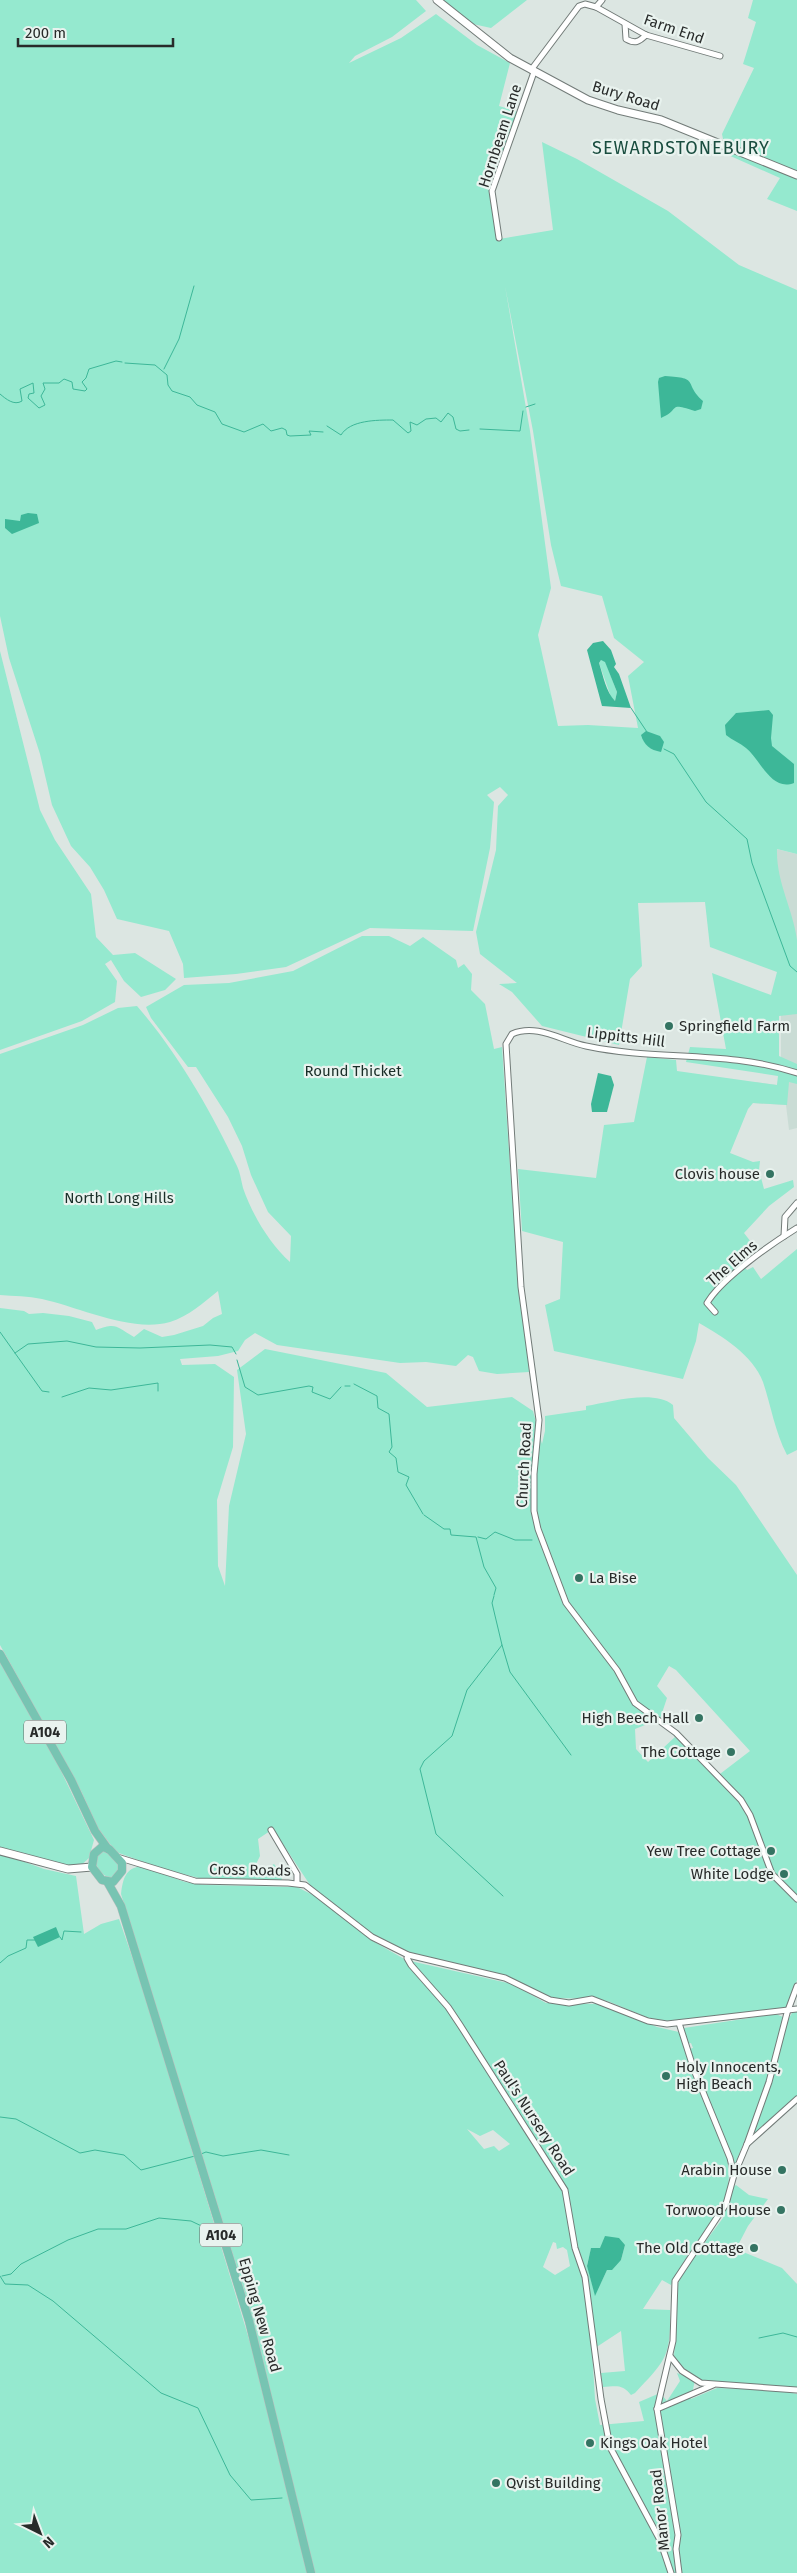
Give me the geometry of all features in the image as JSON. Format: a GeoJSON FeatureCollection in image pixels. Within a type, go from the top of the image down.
{"type":"FeatureCollection","features":[{"type":"Feature","properties":{"kind":"main road","name":"A104"},"geometry":{"type":"LineString","coordinates":[[0,1654],[71,1780],[95,1830],[108,1849],[117,1856]]}},
{"type":"Feature","properties":{"kind":"main road","name":"A104"},"geometry":{"type":"LineString","coordinates":[[95,1830],[97,1851],[93,1857],[92,1867],[102,1880],[108,1883]]}},
{"type":"Feature","properties":{"kind":"main road"},"geometry":{"type":"LineString","coordinates":[[97,1851],[102,1847],[108,1849]]}},
{"type":"Feature","properties":{"kind":"main road"},"geometry":{"type":"LineString","coordinates":[[117,1856],[122,1863],[122,1869]]}},
{"type":"Feature","properties":{"kind":"main road","name":"A104"},"geometry":{"type":"LineString","coordinates":[[119,1878],[122,1869]]}},
{"type":"Feature","properties":{"kind":"main road"},"geometry":{"type":"LineString","coordinates":[[108,1883],[119,1878]]}},
{"type":"Feature","properties":{"kind":"main road","name":"Epping New Road"},"geometry":{"type":"LineString","coordinates":[[117,1897],[119,1878]]}},
{"type":"Feature","properties":{"kind":"main road","name":"Epping New Road"},"geometry":{"type":"LineString","coordinates":[[108,1883],[117,1897],[249,2321],[311,2573]]}},
{"type":"Feature","properties":{"kind":"street","name":"Bury Road"},"geometry":{"type":"LineString","coordinates":[[437,0],[488,42],[533,71],[602,106],[650,116],[797,175]]}},
{"type":"Feature","properties":{"kind":"street"},"geometry":{"type":"LineString","coordinates":[[596,7],[602,0]]}},
{"type":"Feature","properties":{"kind":"street","name":"Hornbeam Lane"},"geometry":{"type":"LineString","coordinates":[[499,238],[492,191],[533,71],[579,6],[584,4],[596,7]]}},
{"type":"Feature","properties":{"kind":"street","name":"Farm End"},"geometry":{"type":"LineString","coordinates":[[596,7],[646,35],[720,56]]}},
{"type":"Feature","properties":{"kind":"street"},"geometry":{"type":"LineString","coordinates":[[625,24],[626,39],[632,42],[640,41],[646,35]]}},
{"type":"Feature","properties":{"kind":"street","name":"Lippitts Hill"},"geometry":{"type":"LineString","coordinates":[[512,1034],[519,1031],[535,1031],[586,1046],[642,1053],[724,1057],[797,1073]]}},
{"type":"Feature","properties":{"kind":"street","name":"Church Road"},"geometry":{"type":"LineString","coordinates":[[512,1034],[506,1044],[505,1058],[521,1287],[539,1420],[534,1474],[534,1511],[538,1529],[566,1603],[617,1670],[635,1703],[676,1733],[735,1793],[750,1816],[772,1874],[797,1899]]}},
{"type":"Feature","properties":{"kind":"street"},"geometry":{"type":"LineString","coordinates":[[784,1236],[785,1217],[797,1203]]}},
{"type":"Feature","properties":{"kind":"street","name":"The Elms"},"geometry":{"type":"LineString","coordinates":[[715,1312],[707,1303],[713,1294],[744,1266],[797,1228]]}},
{"type":"Feature","properties":{"kind":"street"},"geometry":{"type":"LineString","coordinates":[[271,1830],[297,1874],[297,1883]]}},
{"type":"Feature","properties":{"kind":"street"},"geometry":{"type":"LineString","coordinates":[[0,1851],[68,1870],[92,1867]]}},
{"type":"Feature","properties":{"kind":"street","name":"Cross Roads"},"geometry":{"type":"LineString","coordinates":[[117,1856],[195,1882],[297,1883],[310,1887],[372,1937],[408,1955],[505,1978],[550,2000],[569,2003],[592,1999],[648,2021],[667,2024],[797,2008]]}},
{"type":"Feature","properties":{"kind":"street"},"geometry":{"type":"LineString","coordinates":[[122,1869],[133,1862]]}},
{"type":"Feature","properties":{"kind":"street","name":"Paul's Nursery Road"},"geometry":{"type":"LineString","coordinates":[[408,1955],[407,1958],[410,1965],[452,2013],[565,2190],[575,2248],[585,2278],[606,2431],[610,2447],[660,2540],[671,2573]]}},
{"type":"Feature","properties":{"kind":"street"},"geometry":{"type":"LineString","coordinates":[[747,2144],[769,2082],[788,2010],[797,1986]]}},
{"type":"Feature","properties":{"kind":"street"},"geometry":{"type":"LineString","coordinates":[[679,2023],[694,2070],[730,2158],[734,2174]]}},
{"type":"Feature","properties":{"kind":"street","name":"Manor Road"},"geometry":{"type":"LineString","coordinates":[[679,2573],[676,2549],[678,2535],[658,2409],[673,2341],[676,2281],[717,2221],[726,2204],[734,2174],[747,2144],[797,2099]]}},
{"type":"Feature","properties":{"kind":"street"},"geometry":{"type":"LineString","coordinates":[[670,2356],[687,2376],[701,2382],[714,2385],[797,2390]]}},
{"type":"Feature","properties":{"kind":"street"},"geometry":{"type":"LineString","coordinates":[[658,2409],[714,2385]]}},
{"type":"Feature","properties":{"kind":"shaded area"},"geometry":{"type":"Polygon","coordinates":[[[665,376],[688,380],[703,401],[701,409],[695,411],[677,407],[661,418],[658,382],[659,378],[665,376]]]}},
{"type":"Feature","properties":{"kind":"shaded area"},"geometry":{"type":"Polygon","coordinates":[[[28,513],[37,514],[39,523],[12,534],[5,528],[5,519],[20,521],[21,515],[28,513]]]}},
{"type":"Feature","properties":{"kind":"shaded area"},"geometry":{"type":"Polygon","coordinates":[[[603,641],[611,650],[616,664],[614,667],[619,674],[631,708],[602,706],[587,650],[593,643],[603,641]],[[601,660],[599,663],[607,688],[615,701],[617,692],[605,662],[601,660]]]}},
{"type":"Feature","properties":{"kind":"shaded area"},"geometry":{"type":"Polygon","coordinates":[[[769,710],[773,715],[772,746],[794,764],[794,783],[786,785],[773,779],[746,748],[726,735],[725,725],[736,713],[769,710]]]}},
{"type":"Feature","properties":{"kind":"shaded area"},"geometry":{"type":"Polygon","coordinates":[[[646,731],[660,736],[664,742],[661,752],[654,750],[644,742],[641,735],[646,731]]]}},
{"type":"Feature","properties":{"kind":"shaded area"},"geometry":{"type":"Polygon","coordinates":[[[768,847],[797,854],[797,1067],[781,1061],[781,991],[768,847]]]}},
{"type":"Feature","properties":{"kind":"shaded area"},"geometry":{"type":"Polygon","coordinates":[[[780,1071],[797,1076],[797,1128],[789,1130],[786,1105],[753,1103],[755,1082],[777,1085],[780,1071]]]}},
{"type":"Feature","properties":{"kind":"shaded area"},"geometry":{"type":"Polygon","coordinates":[[[598,1073],[611,1076],[614,1085],[607,1112],[592,1112],[591,1104],[598,1073]]]}},
{"type":"Feature","properties":{"kind":"shaded area"},"geometry":{"type":"Polygon","coordinates":[[[56,1927],[60,1937],[38,1947],[33,1937],[56,1927]]]}},
{"type":"Feature","properties":{"kind":"shaded area"},"geometry":{"type":"Polygon","coordinates":[[[605,2236],[619,2238],[625,2245],[621,2260],[612,2270],[607,2270],[595,2296],[587,2266],[591,2248],[600,2248],[605,2236]]]}},
{"type":"Feature","properties":{"kind":"green space"},"geometry":{"type":"Polygon","coordinates":[[[0,0],[416,0],[426,11],[392,37],[355,56],[349,63],[401,38],[436,14],[477,45],[510,63],[499,106],[519,112],[494,190],[499,239],[553,230],[542,142],[577,159],[668,211],[739,265],[797,290],[797,854],[777,849],[777,861],[797,940],[797,1014],[779,1016],[779,1056],[797,1064],[797,1084],[789,1082],[787,1105],[753,1103],[748,1109],[730,1153],[753,1162],[760,1161],[759,1170],[764,1189],[793,1180],[794,1187],[769,1206],[744,1233],[751,1242],[736,1256],[747,1270],[753,1267],[761,1279],[797,1249],[797,1450],[787,1455],[776,1428],[763,1382],[752,1363],[727,1340],[699,1323],[696,1341],[683,1379],[554,1351],[545,1305],[560,1299],[563,1242],[522,1231],[518,1169],[596,1178],[604,1125],[634,1122],[647,1057],[676,1060],[677,1071],[777,1085],[778,1076],[686,1062],[690,1047],[726,1049],[712,973],[771,995],[777,972],[710,947],[705,902],[638,903],[642,966],[630,979],[619,1045],[542,1026],[512,992],[499,984],[517,983],[480,954],[476,932],[496,850],[498,806],[508,795],[500,787],[487,795],[494,802],[490,848],[473,931],[370,928],[286,967],[236,974],[184,978],[183,964],[169,931],[117,919],[104,890],[90,867],[71,846],[52,805],[40,754],[9,658],[0,616],[0,0]],[[505,286],[530,431],[551,588],[538,635],[558,726],[588,725],[638,728],[628,676],[644,662],[614,638],[602,596],[561,586],[551,545],[533,431],[505,286]]]}},
{"type":"Feature","properties":{"kind":"green space"},"geometry":{"type":"Polygon","coordinates":[[[443,0],[527,0],[491,28],[473,24],[443,0]]]}},
{"type":"Feature","properties":{"kind":"green space"},"geometry":{"type":"Polygon","coordinates":[[[753,0],[797,0],[797,211],[767,199],[780,178],[726,154],[722,134],[754,68],[743,64],[756,22],[748,18],[753,0]]]}},
{"type":"Feature","properties":{"kind":"green space"},"geometry":{"type":"Polygon","coordinates":[[[0,651],[40,810],[55,840],[91,894],[96,937],[113,955],[135,953],[176,979],[165,990],[141,997],[124,981],[111,960],[105,964],[117,981],[115,1002],[82,1021],[0,1050],[0,651]]]}},
{"type":"Feature","properties":{"kind":"green space"},"geometry":{"type":"Polygon","coordinates":[[[601,660],[605,661],[617,692],[615,701],[611,697],[599,663],[601,660]]]}},
{"type":"Feature","properties":{"kind":"green space"},"geometry":{"type":"Polygon","coordinates":[[[362,936],[389,936],[410,946],[423,937],[456,960],[458,968],[464,964],[472,974],[471,990],[485,1004],[494,1049],[502,1047],[511,1181],[529,1372],[497,1374],[479,1371],[473,1357],[468,1355],[456,1366],[426,1362],[400,1363],[277,1345],[255,1333],[245,1340],[238,1351],[218,1356],[180,1359],[182,1365],[215,1364],[234,1377],[233,1447],[217,1500],[218,1566],[225,1586],[229,1506],[246,1434],[237,1370],[265,1349],[386,1373],[427,1407],[512,1397],[533,1411],[542,1444],[545,1431],[545,1416],[586,1410],[586,1406],[631,1398],[655,1398],[665,1400],[673,1405],[674,1418],[708,1458],[736,1485],[797,1575],[797,1980],[790,2003],[786,2008],[672,2021],[653,2020],[599,1999],[552,1998],[515,1981],[419,1958],[388,1944],[370,1932],[310,1885],[273,1829],[258,1839],[260,1856],[254,1868],[255,1871],[264,1870],[274,1864],[280,1872],[282,1880],[207,1880],[163,1869],[116,1852],[98,1828],[81,1791],[0,1645],[0,1308],[24,1311],[29,1314],[43,1313],[69,1316],[92,1322],[96,1330],[113,1326],[134,1337],[144,1329],[162,1337],[174,1335],[203,1326],[222,1314],[218,1291],[196,1309],[183,1316],[170,1322],[155,1324],[122,1322],[42,1299],[0,1295],[0,1054],[83,1025],[118,1008],[137,1006],[166,1043],[192,1083],[216,1124],[237,1166],[243,1188],[256,1218],[268,1237],[290,1262],[291,1236],[268,1212],[251,1175],[242,1146],[228,1117],[196,1067],[188,1067],[151,1018],[146,1007],[184,985],[229,983],[293,971],[362,936]],[[669,1666],[657,1686],[667,1698],[660,1719],[635,1729],[636,1749],[648,1762],[675,1737],[716,1777],[750,1751],[676,1670],[669,1666]]]}},
{"type":"Feature","properties":{"kind":"green space"},"geometry":{"type":"Polygon","coordinates":[[[0,1659],[52,1752],[94,1840],[89,1858],[78,1868],[0,1848],[0,1659]]]}},
{"type":"Feature","properties":{"kind":"green space"},"geometry":{"type":"Polygon","coordinates":[[[106,1851],[118,1860],[120,1869],[112,1878],[100,1872],[97,1865],[96,1860],[99,1852],[106,1851]]]}},
{"type":"Feature","properties":{"kind":"green space"},"geometry":{"type":"Polygon","coordinates":[[[0,1853],[44,1869],[76,1876],[84,1934],[101,1924],[119,1919],[143,1988],[258,2369],[307,2573],[0,2573],[0,1853]]]}},
{"type":"Feature","properties":{"kind":"green space"},"geometry":{"type":"Polygon","coordinates":[[[142,1866],[185,1882],[206,1885],[297,1887],[323,1900],[371,1940],[406,1960],[512,1984],[546,2003],[600,2004],[657,2027],[679,2032],[726,2154],[729,2170],[728,2185],[725,2198],[714,2223],[671,2285],[662,2280],[643,2309],[670,2310],[668,2348],[654,2373],[631,2395],[622,2387],[603,2387],[601,2373],[625,2371],[621,2331],[592,2350],[595,2399],[600,2425],[644,2421],[639,2402],[660,2393],[667,2401],[680,2381],[677,2373],[695,2380],[691,2399],[717,2388],[779,2390],[797,2394],[797,2573],[315,2573],[247,2300],[121,1894],[126,1875],[136,1867],[142,1866]],[[467,2129],[484,2149],[494,2146],[499,2151],[510,2144],[493,2130],[480,2136],[467,2129]],[[553,2242],[543,2267],[555,2275],[570,2266],[567,2250],[563,2247],[557,2249],[556,2243],[553,2242]],[[625,2245],[591,2249],[587,2265],[595,2295],[607,2270],[621,2260],[625,2245]]]}},
{"type":"Feature","properties":{"kind":"green space"},"geometry":{"type":"Polygon","coordinates":[[[797,2010],[797,2097],[751,2139],[789,2018],[797,2010]]]}},
{"type":"Feature","properties":{"kind":"green space"},"geometry":{"type":"Polygon","coordinates":[[[776,2014],[783,2017],[784,2020],[765,2091],[734,2167],[689,2049],[693,2048],[691,2043],[687,2044],[684,2028],[776,2014]]]}},
{"type":"Feature","properties":{"kind":"green space"},"geometry":{"type":"Polygon","coordinates":[[[736,2185],[749,2195],[768,2199],[748,2226],[736,2249],[782,2268],[797,2284],[797,2389],[696,2380],[687,2374],[674,2357],[678,2284],[681,2274],[723,2218],[733,2187],[736,2185]]]}},
{"type":"Feature","properties":{"kind":"waterway"},"geometry":{"type":"LineString","coordinates":[[164,369],[179,339],[194,286]]}},
{"type":"Feature","properties":{"kind":"waterway"},"geometry":{"type":"LineString","coordinates":[[0,394],[16,403],[22,401],[20,389],[33,383],[34,393],[29,394],[28,398],[39,408],[45,405],[41,396],[45,389],[43,383],[59,383],[64,379],[72,382],[73,389],[85,391],[87,389],[82,382],[86,378],[89,369],[116,361],[122,362]]}},
{"type":"Feature","properties":{"kind":"waterway"},"geometry":{"type":"LineString","coordinates":[[125,363],[155,365],[167,375],[168,385],[172,391],[190,397],[197,405],[215,412],[222,424],[244,432],[263,424],[271,431],[282,428],[290,436],[311,435],[309,431],[323,432]]}},
{"type":"Feature","properties":{"kind":"waterway"},"geometry":{"type":"LineString","coordinates":[[526,407],[535,404]]}},
{"type":"Feature","properties":{"kind":"waterway"},"geometry":{"type":"LineString","coordinates":[[480,429],[520,431],[523,411]]}},
{"type":"Feature","properties":{"kind":"waterway"},"geometry":{"type":"LineString","coordinates":[[327,426],[341,435],[345,430],[357,424],[393,420],[408,433],[411,431],[410,422],[417,425],[426,419],[436,418],[441,422],[448,413],[453,417],[456,429],[460,431],[469,430]]}},
{"type":"Feature","properties":{"kind":"waterway"},"geometry":{"type":"LineString","coordinates":[[631,708],[647,732]]}},
{"type":"Feature","properties":{"kind":"waterway"},"geometry":{"type":"LineString","coordinates":[[664,749],[674,754],[706,802],[747,839],[752,863],[790,966],[797,972]]}},
{"type":"Feature","properties":{"kind":"waterway"},"geometry":{"type":"LineString","coordinates":[[0,1332],[42,1391],[49,1392]]}},
{"type":"Feature","properties":{"kind":"waterway"},"geometry":{"type":"LineString","coordinates":[[15,1353],[28,1344],[67,1341],[96,1347],[140,1348],[210,1345],[232,1347],[236,1354]]}},
{"type":"Feature","properties":{"kind":"waterway"},"geometry":{"type":"LineString","coordinates":[[237,1360],[245,1387],[258,1395],[309,1386],[313,1387],[312,1392],[330,1399],[341,1387]]}},
{"type":"Feature","properties":{"kind":"waterway"},"geometry":{"type":"LineString","coordinates":[[62,1397],[89,1388],[111,1390],[158,1383],[158,1391]]}},
{"type":"Feature","properties":{"kind":"waterway"},"geometry":{"type":"LineString","coordinates":[[354,1384],[377,1396],[378,1408],[389,1414],[392,1447],[389,1452],[396,1458],[398,1472],[409,1477],[406,1485],[423,1514]]}},
{"type":"Feature","properties":{"kind":"waterway"},"geometry":{"type":"LineString","coordinates":[[345,1386],[350,1386]]}},
{"type":"Feature","properties":{"kind":"waterway"},"geometry":{"type":"LineString","coordinates":[[424,1515],[444,1529],[450,1529],[451,1535],[476,1537],[484,1567],[496,1588],[494,1595]]}},
{"type":"Feature","properties":{"kind":"waterway"},"geometry":{"type":"LineString","coordinates":[[478,1537],[486,1539],[495,1532],[515,1540],[532,1540]]}},
{"type":"Feature","properties":{"kind":"waterway"},"geometry":{"type":"LineString","coordinates":[[494,1596],[492,1603],[502,1645],[467,1690],[452,1736],[424,1761],[420,1769],[436,1834],[503,1896]]}},
{"type":"Feature","properties":{"kind":"waterway"},"geometry":{"type":"LineString","coordinates":[[502,1645],[510,1672],[571,1755]]}},
{"type":"Feature","properties":{"kind":"waterway"},"geometry":{"type":"LineString","coordinates":[[60,1937],[62,1940],[64,1931],[81,1932]]}},
{"type":"Feature","properties":{"kind":"waterway"},"geometry":{"type":"LineString","coordinates":[[0,1963],[8,1956],[26,1948],[27,1940],[35,1940]]}},
{"type":"Feature","properties":{"kind":"waterway"},"geometry":{"type":"LineString","coordinates":[[0,2117],[16,2119],[80,2153],[95,2150],[124,2155],[141,2170],[195,2156]]}},
{"type":"Feature","properties":{"kind":"waterway"},"geometry":{"type":"LineString","coordinates":[[201,2154],[206,2152],[223,2156],[261,2150],[289,2155]]}},
{"type":"Feature","properties":{"kind":"waterway"},"geometry":{"type":"LineString","coordinates":[[2,2276],[11,2274],[21,2264],[68,2240],[98,2229],[126,2229],[159,2218],[191,2221],[210,2230]]}},
{"type":"Feature","properties":{"kind":"waterway"},"geometry":{"type":"LineString","coordinates":[[0,2276],[5,2284],[28,2285],[53,2301],[161,2393],[198,2408],[230,2475],[251,2500],[282,2498]]}},
{"type":"Feature","properties":{"kind":"waterway"},"geometry":{"type":"LineString","coordinates":[[759,2338],[783,2333],[797,2337]]}},
{"type":"Feature","properties":{"kind":"place","name":"Springfield Farm"},"geometry":{"type":"Point","coordinates":[669,1026]}},
{"type":"Feature","properties":{"kind":"place","name":"Clovis house"},"geometry":{"type":"Point","coordinates":[770,1174]}},
{"type":"Feature","properties":{"kind":"place","name":"La Bise"},"geometry":{"type":"Point","coordinates":[579,1578]}},
{"type":"Feature","properties":{"kind":"place","name":"High Beech Hall"},"geometry":{"type":"Point","coordinates":[699,1718]}},
{"type":"Feature","properties":{"kind":"place","name":"The Cottage"},"geometry":{"type":"Point","coordinates":[731,1752]}},
{"type":"Feature","properties":{"kind":"place","name":"Yew Tree Cottage"},"geometry":{"type":"Point","coordinates":[771,1851]}},
{"type":"Feature","properties":{"kind":"place","name":"White Lodge"},"geometry":{"type":"Point","coordinates":[784,1874]}},
{"type":"Feature","properties":{"kind":"place","name":"Holy Innocents, High Beach"},"geometry":{"type":"Point","coordinates":[666,2076]}},
{"type":"Feature","properties":{"kind":"place","name":"Arabin House"},"geometry":{"type":"Point","coordinates":[782,2170]}},
{"type":"Feature","properties":{"kind":"place","name":"Torwood House"},"geometry":{"type":"Point","coordinates":[781,2210]}},
{"type":"Feature","properties":{"kind":"place","name":"The Old Cottage"},"geometry":{"type":"Point","coordinates":[754,2248]}},
{"type":"Feature","properties":{"kind":"place","name":"Kings Oak Hotel"},"geometry":{"type":"Point","coordinates":[590,2443]}},
{"type":"Feature","properties":{"kind":"place","name":"Qvist Building"},"geometry":{"type":"Point","coordinates":[496,2483]}},
{"type":"Feature","properties":{"kind":"district","name":"SEWARDSTONEBURY"},"geometry":{"type":"Point","coordinates":[681,148]}},
{"type":"Feature","properties":{"kind":"park label","name":"Round Thicket"},"geometry":{"type":"Point","coordinates":[353,1071]}},
{"type":"Feature","properties":{"kind":"park label","name":"North Long Hills"},"geometry":{"type":"Point","coordinates":[119,1198]}}]}
